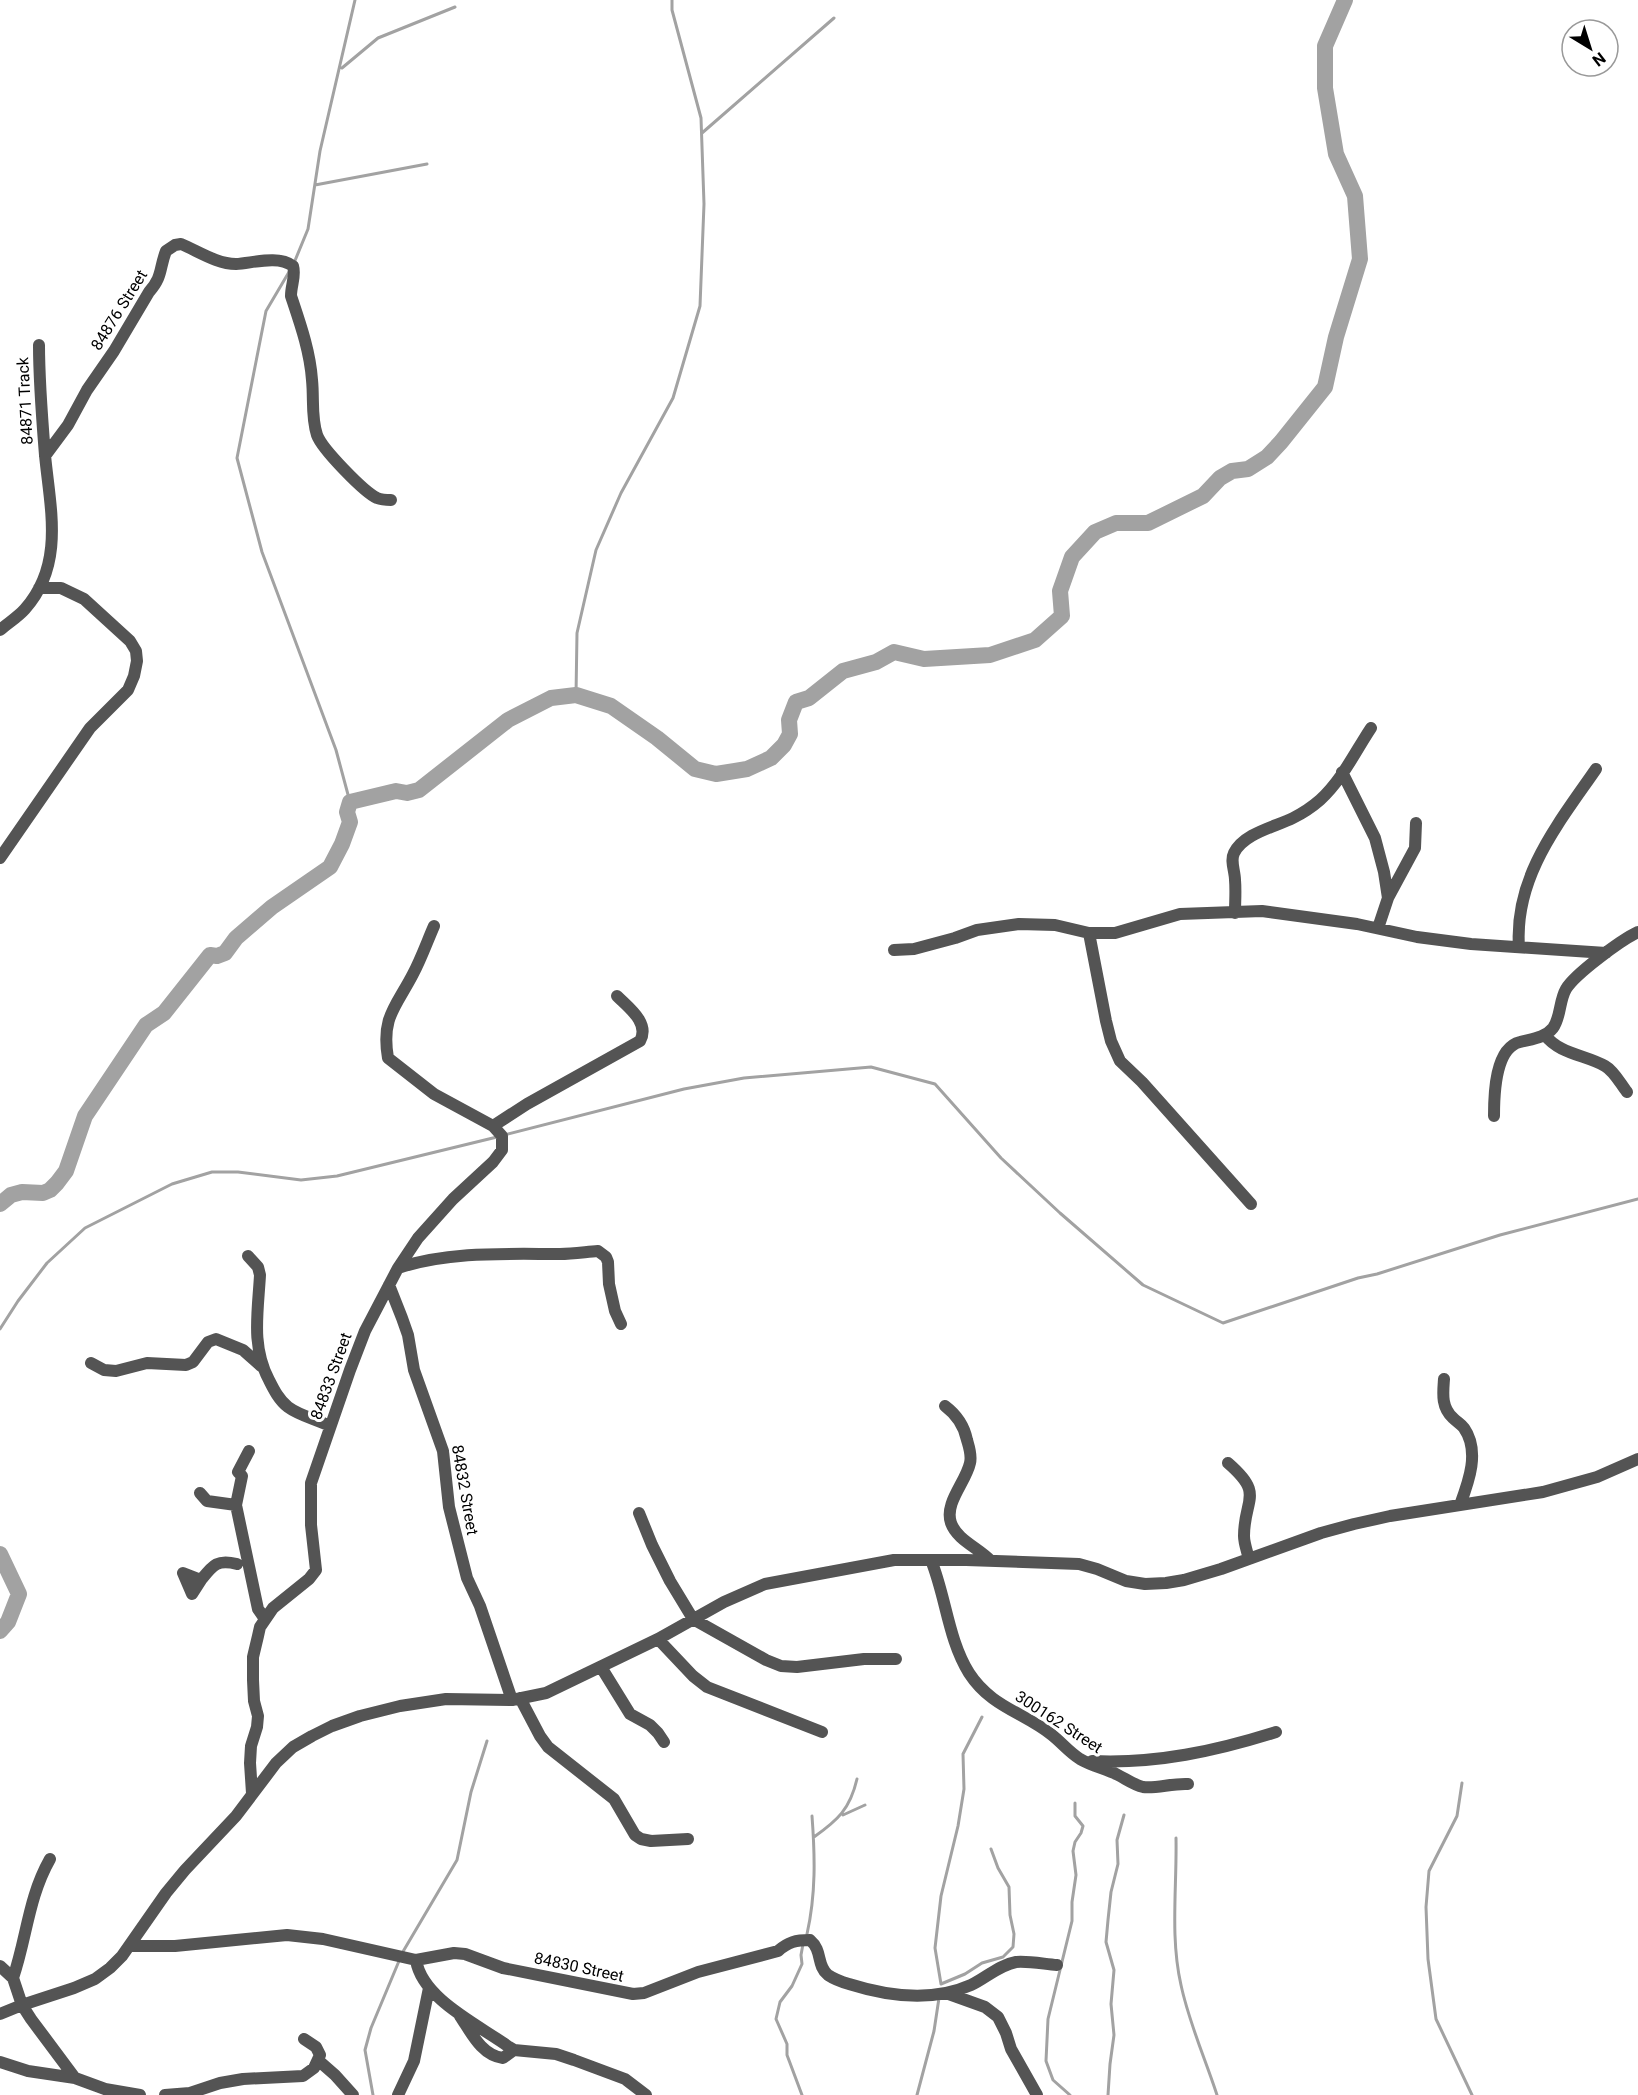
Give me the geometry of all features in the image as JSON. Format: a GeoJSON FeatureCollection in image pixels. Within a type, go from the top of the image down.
{"type":"FeatureCollection","features":[{"type":"Feature","properties":{"kind":"street","name":"84876 Street"},"geometry":{"type":"LineString","coordinates":[[45,456],[79,409],[87,390],[114,351],[149,292],[157,284],[166,251],[175,244],[181,244],[227,263],[274,261],[289,263],[293,266],[291,296],[308,352],[312,380],[313,421],[318,438],[362,487],[380,499],[391,500]]}},
{"type":"Feature","properties":{"kind":"street","name":"84871 Track"},"geometry":{"type":"LineString","coordinates":[[0,630],[25,609],[39,588],[49,561],[53,532],[39,387],[39,345]]}},
{"type":"Feature","properties":{"kind":"street"},"geometry":{"type":"LineString","coordinates":[[0,858],[90,728],[128,690],[137,661],[136,651],[130,641],[84,599],[61,588],[39,588]]}},
{"type":"Feature","properties":{"kind":"street"},"geometry":{"type":"LineString","coordinates":[[1234,913],[1235,881],[1232,863],[1233,854],[1238,847],[1270,827],[1307,811],[1321,799],[1336,783],[1371,728]]}},
{"type":"Feature","properties":{"kind":"street"},"geometry":{"type":"LineString","coordinates":[[1519,947],[1520,911],[1534,865],[1547,841],[1596,769]]}},
{"type":"Feature","properties":{"kind":"street"},"geometry":{"type":"LineString","coordinates":[[1342,772],[1376,838],[1388,898]]}},
{"type":"Feature","properties":{"kind":"street"},"geometry":{"type":"LineString","coordinates":[[1378,928],[1388,898],[1415,848],[1416,823]]}},
{"type":"Feature","properties":{"kind":"street"},"geometry":{"type":"LineString","coordinates":[[894,950],[914,949],[977,930],[1019,924],[1054,925],[1089,933],[1115,933],[1180,914],[1262,911],[1471,944],[1606,952]]}},
{"type":"Feature","properties":{"kind":"street"},"geometry":{"type":"LineString","coordinates":[[434,926],[413,974],[391,1009],[386,1033],[388,1058],[434,1094],[493,1126],[517,1110],[640,1041],[644,1031],[643,1026],[617,996]]}},
{"type":"Feature","properties":{"kind":"street"},"geometry":{"type":"LineString","coordinates":[[1494,1116],[1494,1098],[1503,1054],[1512,1044],[1545,1035],[1555,1026],[1562,998],[1571,982],[1606,952],[1638,932]]}},
{"type":"Feature","properties":{"kind":"street"},"geometry":{"type":"LineString","coordinates":[[1089,933],[1106,1021],[1111,1041],[1120,1061],[1142,1082],[1251,1204]]}},
{"type":"Feature","properties":{"kind":"street"},"geometry":{"type":"LineString","coordinates":[[1545,1035],[1560,1047],[1606,1067],[1627,1092]]}},
{"type":"Feature","properties":{"kind":"street","name":"84833 Street"},"geometry":{"type":"LineString","coordinates":[[252,1793],[251,1746],[258,1716],[254,1701],[253,1657],[260,1627],[265,1619],[273,1608],[309,1580],[316,1570],[311,1525],[311,1483],[330,1426],[365,1331],[398,1268],[418,1238],[502,1150],[502,1136],[493,1126]]}},
{"type":"Feature","properties":{"kind":"street"},"geometry":{"type":"LineString","coordinates":[[398,1268],[416,1262],[463,1257],[598,1251],[606,1257],[608,1262],[612,1299],[621,1324]]}},
{"type":"Feature","properties":{"kind":"street"},"geometry":{"type":"LineString","coordinates":[[248,1256],[258,1267],[260,1275],[256,1326],[261,1366]]}},
{"type":"Feature","properties":{"kind":"street","name":"84832 Street"},"geometry":{"type":"LineString","coordinates":[[389,1285],[408,1335],[414,1370],[443,1451],[449,1507],[467,1578],[516,1699],[548,1747],[614,1799],[635,1835],[651,1841],[688,1839]]}},
{"type":"Feature","properties":{"kind":"street"},"geometry":{"type":"LineString","coordinates":[[91,1363],[104,1370],[116,1371],[147,1363],[186,1365],[193,1362],[208,1342],[216,1339],[243,1350],[261,1366],[280,1399],[288,1407],[305,1417],[330,1426]]}},
{"type":"Feature","properties":{"kind":"street"},"geometry":{"type":"LineString","coordinates":[[1444,1379],[1444,1405],[1466,1431],[1473,1464],[1460,1505]]}},
{"type":"Feature","properties":{"kind":"street"},"geometry":{"type":"LineString","coordinates":[[945,1406],[960,1420],[965,1429],[971,1459],[949,1516],[952,1526],[959,1535],[982,1551],[991,1561]]}},
{"type":"Feature","properties":{"kind":"street"},"geometry":{"type":"LineString","coordinates":[[249,1451],[238,1472],[242,1476],[236,1505],[258,1609],[265,1619]]}},
{"type":"Feature","properties":{"kind":"street"},"geometry":{"type":"LineString","coordinates":[[0,2014],[74,1988],[95,1979],[110,1968],[129,1946],[172,1886],[236,1816],[276,1763],[293,1747],[332,1726],[360,1716],[400,1706],[446,1699],[516,1699],[546,1693],[765,1584],[894,1560],[1078,1564],[1126,1581],[1145,1584],[1184,1580],[1354,1524],[1389,1516],[1543,1491],[1598,1477],[1638,1459]]}},
{"type":"Feature","properties":{"kind":"street"},"geometry":{"type":"LineString","coordinates":[[1228,1463],[1243,1476],[1248,1485],[1250,1496],[1244,1534],[1249,1559]]}},
{"type":"Feature","properties":{"kind":"street"},"geometry":{"type":"LineString","coordinates":[[200,1493],[207,1501],[236,1505]]}},
{"type":"Feature","properties":{"kind":"street"},"geometry":{"type":"LineString","coordinates":[[639,1513],[670,1581],[693,1619],[781,1666],[797,1667],[864,1659],[896,1659]]}},
{"type":"Feature","properties":{"kind":"street"},"geometry":{"type":"LineString","coordinates":[[230,1551],[237,1564]]}},
{"type":"Feature","properties":{"kind":"street","name":"300162 Street"},"geometry":{"type":"LineString","coordinates":[[931,1560],[942,1589],[945,1612],[961,1656],[968,1672],[992,1700],[1052,1735],[1067,1750],[1082,1760],[1142,1786],[1188,1784]]}},
{"type":"Feature","properties":{"kind":"street"},"geometry":{"type":"LineString","coordinates":[[201,1580],[213,1565],[226,1561],[237,1564],[251,1574]]}},
{"type":"Feature","properties":{"kind":"street"},"geometry":{"type":"LineString","coordinates":[[658,1639],[693,1676],[707,1687],[822,1732]]}},
{"type":"Feature","properties":{"kind":"street"},"geometry":{"type":"LineString","coordinates":[[601,1667],[630,1714],[650,1725],[664,1742]]}},
{"type":"Feature","properties":{"kind":"street"},"geometry":{"type":"LineString","coordinates":[[1082,1760],[1119,1762],[1205,1753],[1276,1732]]}},
{"type":"Feature","properties":{"kind":"street"},"geometry":{"type":"LineString","coordinates":[[50,1858],[33,1896],[14,1978],[22,2005],[42,2036],[75,2078]]}},
{"type":"Feature","properties":{"kind":"street","name":"84830 Street"},"geometry":{"type":"LineString","coordinates":[[129,1946],[176,1946],[287,1935],[323,1939],[416,1960],[454,1953],[465,1954],[503,1968],[633,1994],[644,1993],[698,1972],[778,1951],[788,1942],[810,1940],[817,1945],[820,1964],[827,1974],[839,1981],[899,1995],[946,1993],[972,1984],[1004,1965],[1025,1962],[1057,1965]]}},
{"type":"Feature","properties":{"kind":"street"},"geometry":{"type":"LineString","coordinates":[[416,1960],[421,1977],[429,1988],[457,2012],[514,2050],[556,2054],[612,2073],[625,2079],[641,2093]]}},
{"type":"Feature","properties":{"kind":"street"},"geometry":{"type":"LineString","coordinates":[[0,1966],[14,1978]]}},
{"type":"Feature","properties":{"kind":"street"},"geometry":{"type":"LineString","coordinates":[[398,2095],[414,2061],[429,1988]]}},
{"type":"Feature","properties":{"kind":"street"},"geometry":{"type":"LineString","coordinates":[[946,1993],[985,2007],[998,2017],[1011,2049],[1037,2095]]}},
{"type":"Feature","properties":{"kind":"street"},"geometry":{"type":"LineString","coordinates":[[165,2095],[190,2093],[220,2083],[243,2079],[303,2076],[314,2068],[320,2055],[316,2047],[304,2039]]}},
{"type":"Feature","properties":{"kind":"street"},"geometry":{"type":"LineString","coordinates":[[319,2061],[353,2095]]}},
{"type":"Feature","properties":{"kind":"street"},"geometry":{"type":"LineString","coordinates":[[0,2062],[28,2071],[75,2078],[105,2089],[140,2095]]}},
{"type":"Feature","properties":{"kind":"waterway"},"geometry":{"type":"LineString","coordinates":[[294,263],[308,229],[320,151],[355,0]]}},
{"type":"Feature","properties":{"kind":"waterway"},"geometry":{"type":"LineString","coordinates":[[576,695],[577,633],[596,550],[621,493],[673,398],[700,306],[704,204],[701,118],[672,10],[672,0]]}},
{"type":"Feature","properties":{"kind":"waterway"},"geometry":{"type":"LineString","coordinates":[[0,1204],[11,1195],[22,1192],[43,1193],[57,1183],[66,1171],[85,1116],[146,1025],[164,1013],[210,955],[217,956],[225,953],[236,938],[272,907],[330,867],[350,822],[347,812],[350,802],[396,791],[407,793],[419,790],[508,720],[551,698],[576,695],[611,706],[657,738],[695,769],[716,774],[747,769],[771,758],[784,745],[790,734],[789,720],[796,702],[809,698],[843,671],[876,662],[894,652],[924,659],[990,655],[1035,640],[1062,616],[1060,591],[1072,557],[1095,532],[1116,523],[1148,523],[1203,496],[1220,478],[1232,471],[1248,469],[1267,457],[1325,387],[1336,337],[1360,259],[1355,196],[1336,154],[1325,88],[1325,46],[1345,0]]}},
{"type":"Feature","properties":{"kind":"waterway"},"geometry":{"type":"LineString","coordinates":[[342,68],[378,38],[455,7]]}},
{"type":"Feature","properties":{"kind":"waterway"},"geometry":{"type":"LineString","coordinates":[[702,133],[834,18]]}},
{"type":"Feature","properties":{"kind":"waterway"},"geometry":{"type":"LineString","coordinates":[[315,185],[427,164]]}},
{"type":"Feature","properties":{"kind":"waterway"},"geometry":{"type":"LineString","coordinates":[[289,272],[266,311],[237,458],[262,552],[336,750],[350,802]]}},
{"type":"Feature","properties":{"kind":"waterway"},"geometry":{"type":"LineString","coordinates":[[504,1135],[684,1089],[744,1078],[871,1067],[935,1084],[1001,1158],[1143,1285],[1223,1323],[1358,1278],[1500,1235],[1638,1199]]}},
{"type":"Feature","properties":{"kind":"waterway"},"geometry":{"type":"LineString","coordinates":[[0,1329],[47,1263],[85,1228],[172,1184],[212,1172],[238,1172],[301,1180],[337,1176],[497,1137]]}},
{"type":"Feature","properties":{"kind":"waterway"},"geometry":{"type":"LineString","coordinates":[[0,1554],[19,1594],[8,1622],[0,1631]]}},
{"type":"Feature","properties":{"kind":"waterway"},"geometry":{"type":"LineString","coordinates":[[982,1717],[963,1754],[964,1789],[958,1826],[941,1896],[935,1948],[941,1984],[965,1974],[982,1963],[1003,1957],[1013,1947],[1014,1934],[1010,1915],[1009,1887],[998,1868],[991,1849]]}},
{"type":"Feature","properties":{"kind":"waterway"},"geometry":{"type":"LineString","coordinates":[[401,1955],[457,1860],[471,1792],[487,1741]]}},
{"type":"Feature","properties":{"kind":"waterway"},"geometry":{"type":"LineString","coordinates":[[814,1837],[842,1813],[851,1798],[857,1779]]}},
{"type":"Feature","properties":{"kind":"waterway"},"geometry":{"type":"LineString","coordinates":[[1462,1783],[1457,1816],[1429,1871],[1426,1907],[1428,1959],[1436,2019],[1472,2095]]}},
{"type":"Feature","properties":{"kind":"waterway"},"geometry":{"type":"LineString","coordinates":[[1070,2095],[1053,2080],[1046,2061],[1048,2019],[1072,1921],[1076,1875],[1073,1851],[1083,1826],[1075,1816],[1075,1803]]}},
{"type":"Feature","properties":{"kind":"waterway"},"geometry":{"type":"LineString","coordinates":[[843,1815],[865,1805]]}},
{"type":"Feature","properties":{"kind":"waterway"},"geometry":{"type":"LineString","coordinates":[[1108,2095],[1114,2035],[1111,2004],[1114,1970],[1106,1942],[1111,1892],[1118,1864],[1117,1840],[1124,1815]]}},
{"type":"Feature","properties":{"kind":"waterway"},"geometry":{"type":"LineString","coordinates":[[807,1934],[814,1875],[812,1816]]}},
{"type":"Feature","properties":{"kind":"waterway"},"geometry":{"type":"LineString","coordinates":[[1176,1838],[1175,1930],[1178,1967],[1188,2013],[1217,2095]]}},
{"type":"Feature","properties":{"kind":"waterway"},"geometry":{"type":"LineString","coordinates":[[802,2095],[787,2055],[787,2044],[776,2019],[780,2002],[792,1986],[802,1964],[803,1944]]}},
{"type":"Feature","properties":{"kind":"waterway"},"geometry":{"type":"LineString","coordinates":[[373,2095],[365,2050],[371,2028],[399,1961]]}},
{"type":"Feature","properties":{"kind":"waterway"},"geometry":{"type":"LineString","coordinates":[[917,2095],[934,2031],[939,1998]]}}]}
